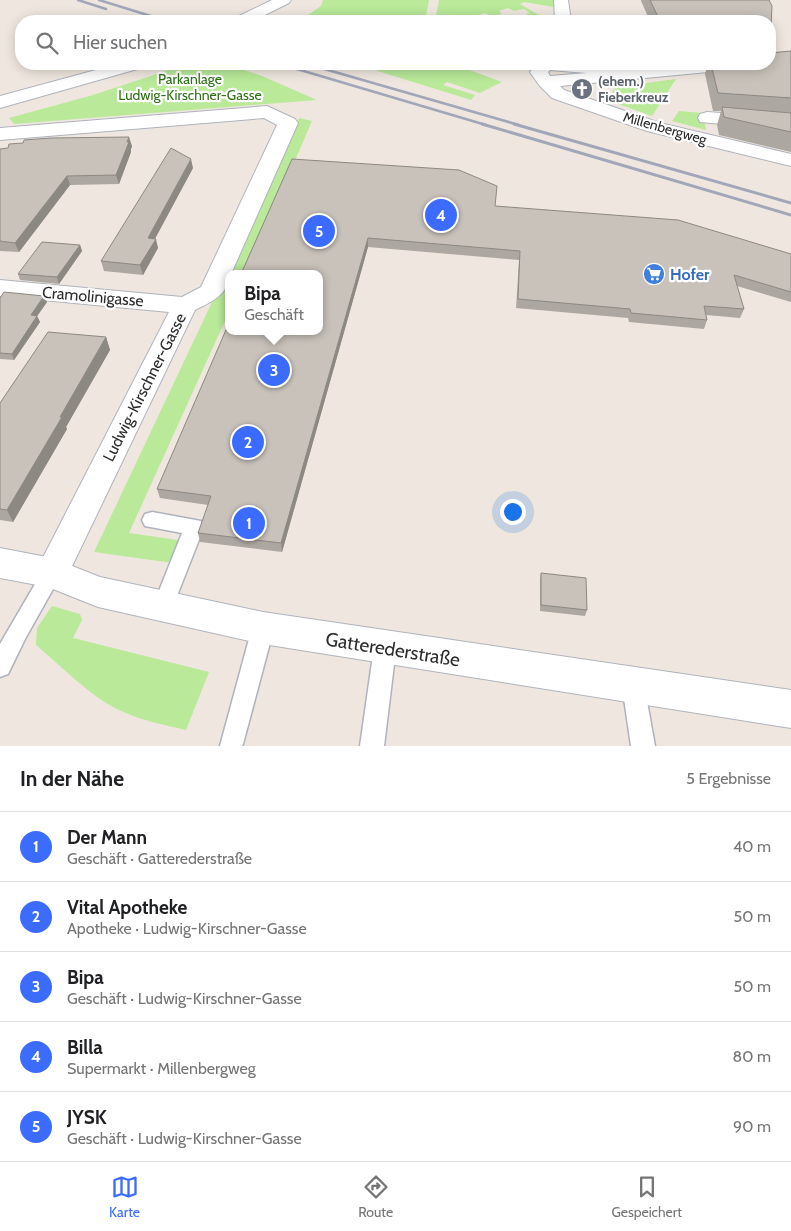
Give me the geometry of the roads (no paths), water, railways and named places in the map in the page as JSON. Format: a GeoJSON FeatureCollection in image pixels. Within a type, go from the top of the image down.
{"type":"FeatureCollection","features":[{"type":"Feature","properties":{"kind":"street"},"geometry":{"type":"LineString","coordinates":[[253,15],[284,0]]}},
{"type":"Feature","properties":{"kind":"street"},"geometry":{"type":"LineString","coordinates":[[561,0],[562,15]]}},
{"type":"Feature","properties":{"kind":"street"},"geometry":{"type":"LineString","coordinates":[[0,102],[116,70]]}},
{"type":"Feature","properties":{"kind":"street"},"geometry":{"type":"LineString","coordinates":[[541,70],[539,72],[545,81],[594,80],[676,70]]}},
{"type":"Feature","properties":{"kind":"street"},"geometry":{"type":"LineString","coordinates":[[613,70],[634,74]]}},
{"type":"Feature","properties":{"kind":"street","name":"Millenbergweg"},"geometry":{"type":"LineString","coordinates":[[545,81],[558,94],[654,128],[791,160]]}},
{"type":"Feature","properties":{"kind":"street","name":"Ludwig-Kirschner-Gasse"},"geometry":{"type":"LineString","coordinates":[[0,134],[267,112],[288,123],[211,292],[185,305],[52,573]]}},
{"type":"Feature","properties":{"kind":"street"},"geometry":{"type":"LineString","coordinates":[[707,118],[791,124]]}},
{"type":"Feature","properties":{"kind":"street","name":"Cramolinigasse"},"geometry":{"type":"LineString","coordinates":[[0,288],[185,305]]}},
{"type":"Feature","properties":{"kind":"street","name":"Gatterederstraße"},"geometry":{"type":"LineString","coordinates":[[0,563],[52,573],[98,592],[263,628],[791,709]]}},
{"type":"Feature","properties":{"kind":"lane"},"geometry":{"type":"LineString","coordinates":[[152,520],[194,527],[163,606]]}},
{"type":"Feature","properties":{"kind":"lane"},"geometry":{"type":"LineString","coordinates":[[0,667],[17,632],[52,573]]}},
{"type":"Feature","properties":{"kind":"lane"},"geometry":{"type":"LineString","coordinates":[[231,744],[263,628]]}},
{"type":"Feature","properties":{"kind":"lane"},"geometry":{"type":"LineString","coordinates":[[372,746],[385,648]]}},
{"type":"Feature","properties":{"kind":"lane"},"geometry":{"type":"LineString","coordinates":[[633,685],[643,746]]}},
{"type":"Feature","properties":{"kind":"railway"},"geometry":{"type":"LineString","coordinates":[[78,0],[106,9]]}},
{"type":"Feature","properties":{"kind":"railway"},"geometry":{"type":"LineString","coordinates":[[99,0],[148,15]]}},
{"type":"Feature","properties":{"kind":"railway"},"geometry":{"type":"LineString","coordinates":[[300,70],[486,125]]}},
{"type":"Feature","properties":{"kind":"railway"},"geometry":{"type":"LineString","coordinates":[[328,70],[519,125]]}},
{"type":"Feature","properties":{"kind":"railway"},"geometry":{"type":"LineString","coordinates":[[482,124],[791,215]]}},
{"type":"Feature","properties":{"kind":"railway"},"geometry":{"type":"LineString","coordinates":[[514,124],[791,203]]}},
{"type":"Feature","properties":{"kind":"place","name":"(ehem.) Fieberkreuz"},"geometry":{"type":"Point","coordinates":[582,89]}},
{"type":"Feature","properties":{"kind":"place","name":"Billa"},"geometry":{"type":"Point","coordinates":[441,215]}},
{"type":"Feature","properties":{"kind":"place","name":"JYSK"},"geometry":{"type":"Point","coordinates":[319,231]}},
{"type":"Feature","properties":{"kind":"place","name":"Hofer"},"geometry":{"type":"Point","coordinates":[654,274]}},
{"type":"Feature","properties":{"kind":"place","name":"Bipa"},"geometry":{"type":"Point","coordinates":[274,370]}},
{"type":"Feature","properties":{"kind":"place","name":"Vital Apotheke"},"geometry":{"type":"Point","coordinates":[248,442]}},
{"type":"Feature","properties":{"kind":"place","name":"Der Mann"},"geometry":{"type":"Point","coordinates":[249,523]}},
{"type":"Feature","properties":{"kind":"park label","name":"Parkanlage Ludwig-Kirschner-Gasse"},"geometry":{"type":"Point","coordinates":[190,88]}}]}
